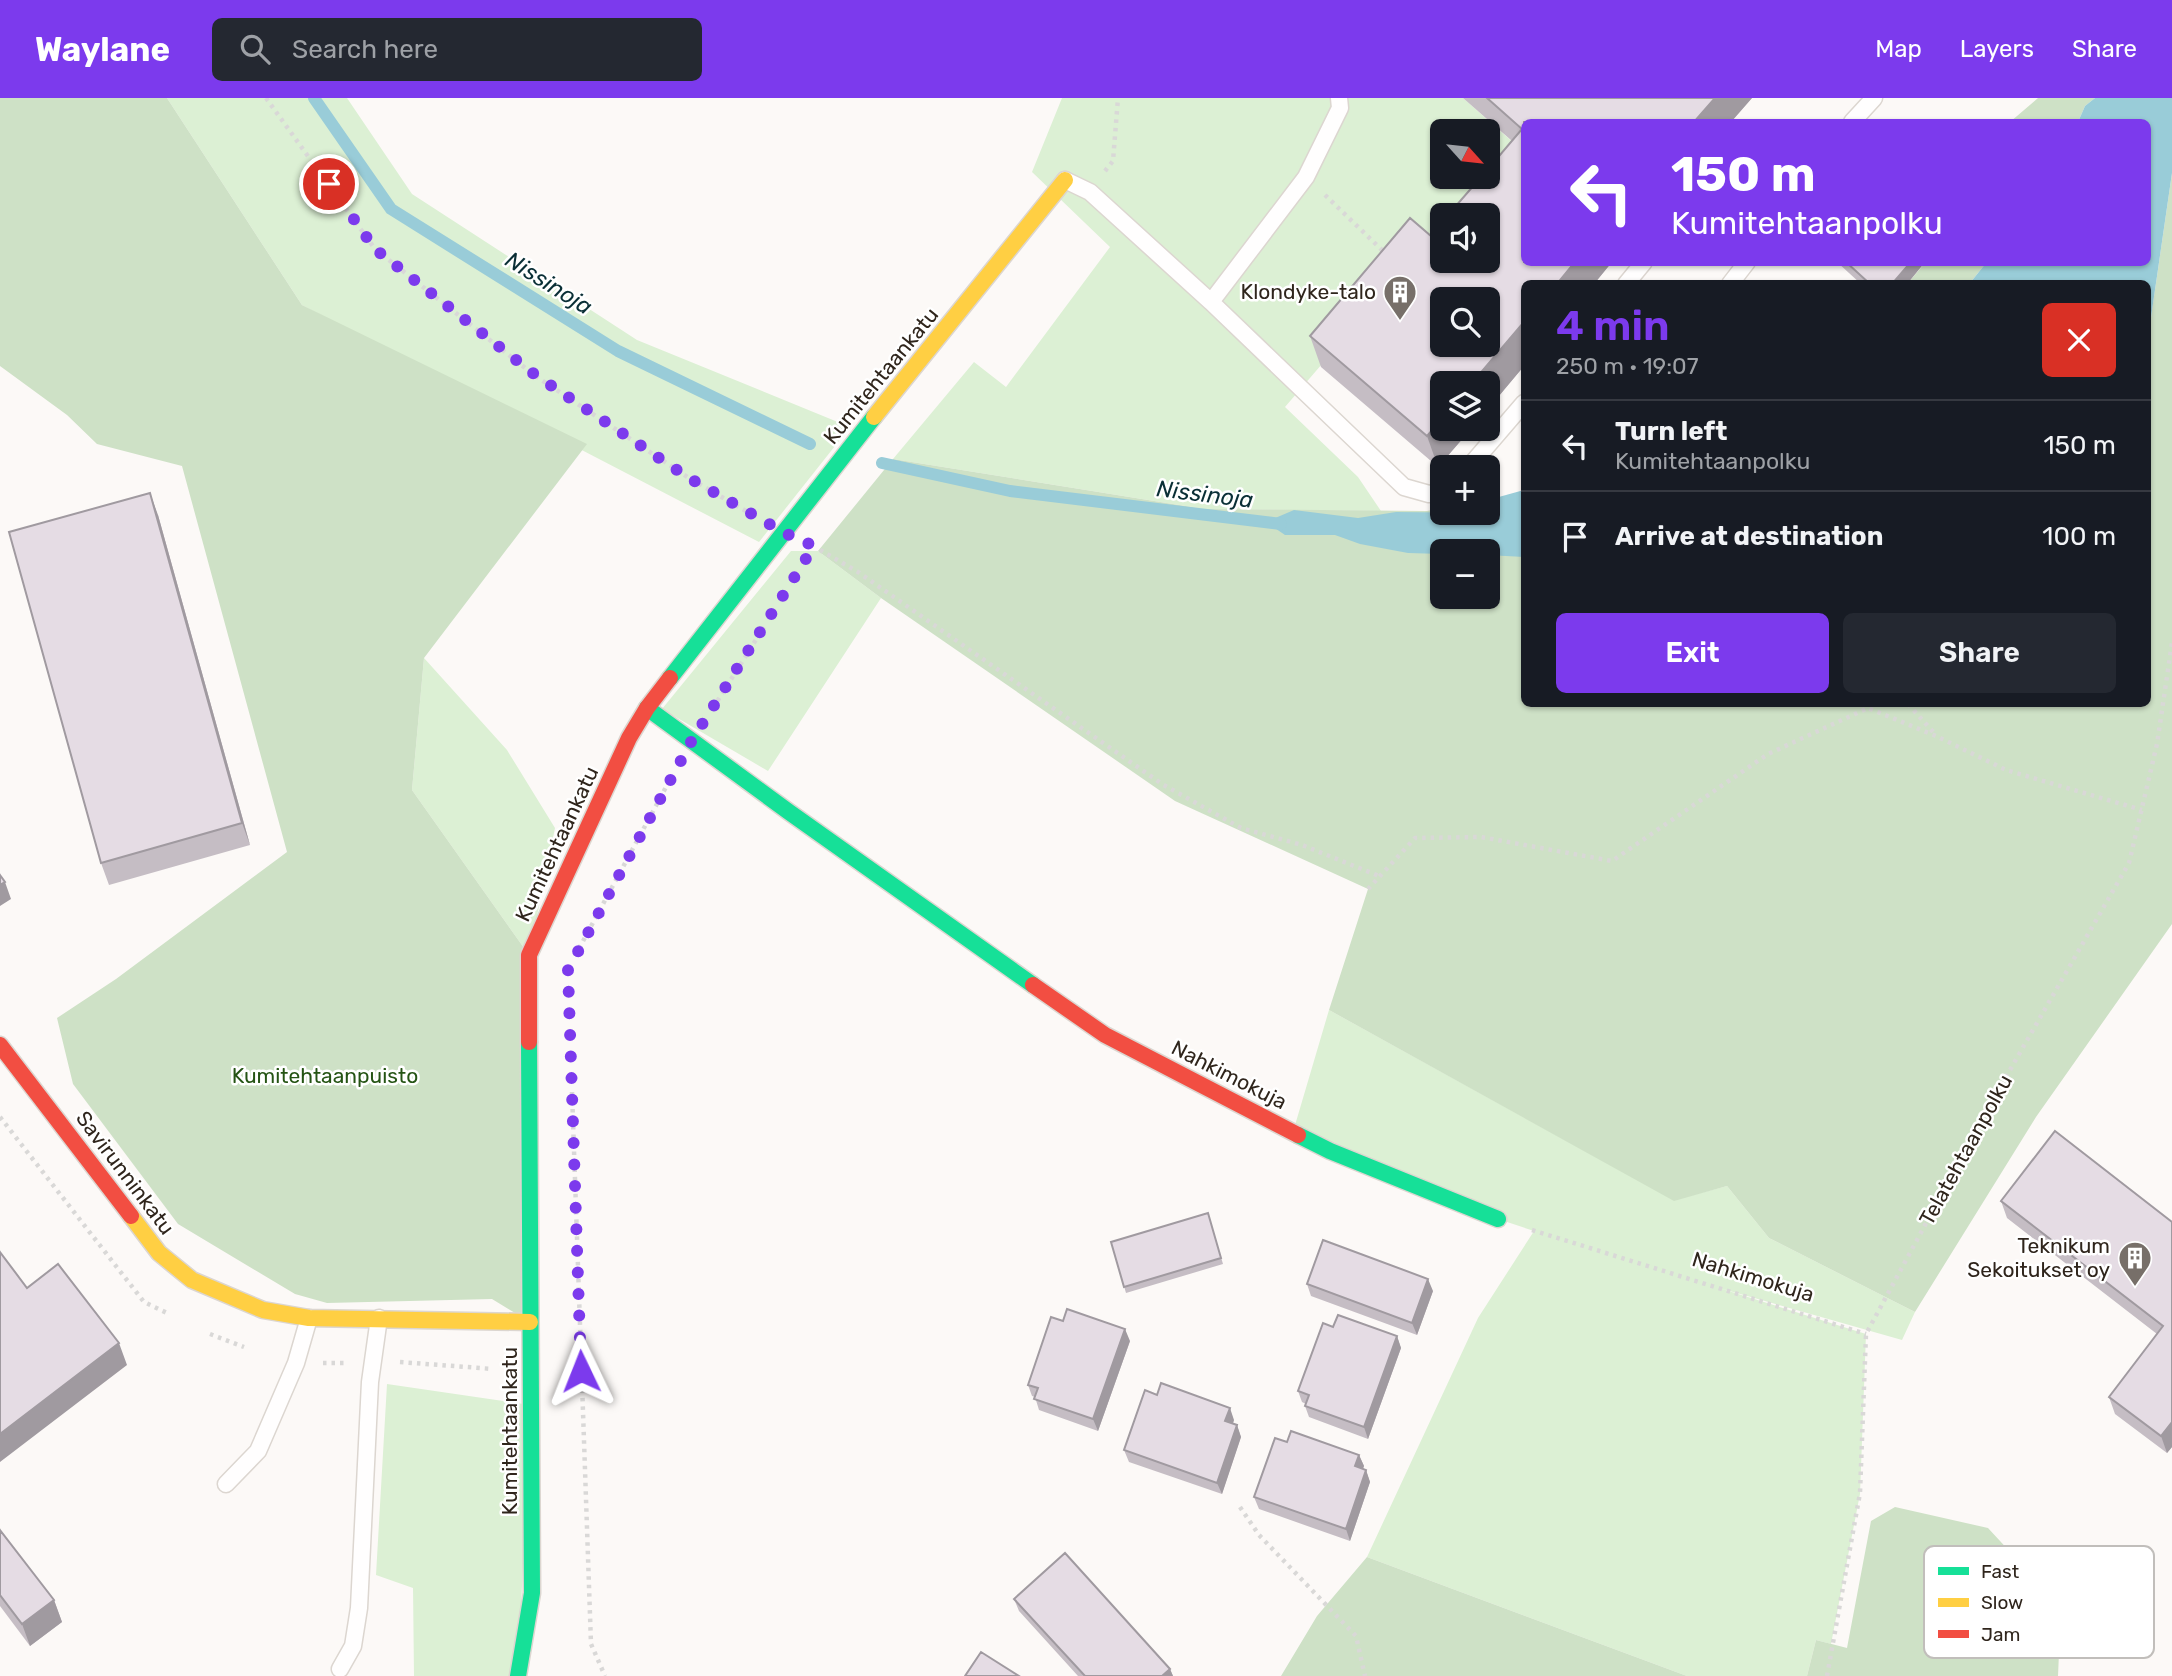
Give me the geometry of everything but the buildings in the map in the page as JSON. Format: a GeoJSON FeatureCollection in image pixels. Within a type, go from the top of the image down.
{"type":"FeatureCollection","features":[{"type":"Feature","properties":{"kind":"street","name":"Kumitehtaankatu"},"geometry":{"type":"LineString","coordinates":[[518,1676],[532,1593],[529,956],[629,738],[647,708],[864,429],[1065,180]]}},
{"type":"Feature","properties":{"kind":"street","name":"Nahkimokuja"},"geometry":{"type":"LineString","coordinates":[[647,708],[691,742],[1105,1035],[1330,1151],[1498,1219]]}},
{"type":"Feature","properties":{"kind":"street","name":"Savirunninkatu"},"geometry":{"type":"LineString","coordinates":[[0,1045],[159,1253],[192,1280],[263,1310],[309,1318],[530,1322]]}},
{"type":"Feature","properties":{"kind":"lane"},"geometry":{"type":"LineString","coordinates":[[1211,302],[1306,177],[1339,108],[1339,98]]}},
{"type":"Feature","properties":{"kind":"lane"},"geometry":{"type":"LineString","coordinates":[[1852,119],[1874,98]]}},
{"type":"Feature","properties":{"kind":"lane"},"geometry":{"type":"LineString","coordinates":[[1065,180],[1090,192],[1211,302],[1404,486],[1430,494]]}},
{"type":"Feature","properties":{"kind":"lane"},"geometry":{"type":"LineString","coordinates":[[1629,280],[1641,266]]}},
{"type":"Feature","properties":{"kind":"lane"},"geometry":{"type":"LineString","coordinates":[[1733,280],[1744,266]]}},
{"type":"Feature","properties":{"kind":"lane"},"geometry":{"type":"LineString","coordinates":[[1479,455],[1521,406]]}},
{"type":"Feature","properties":{"kind":"lane"},"geometry":{"type":"LineString","coordinates":[[226,1484],[258,1451],[296,1363],[309,1318]]}},
{"type":"Feature","properties":{"kind":"lane"},"geometry":{"type":"LineString","coordinates":[[340,1669],[352,1646],[359,1608],[370,1382],[379,1318]]}},
{"type":"Feature","properties":{"kind":"path"},"geometry":{"type":"LineString","coordinates":[[266,98],[375,249],[534,374],[689,478],[858,572],[1162,784],[1241,828],[1302,845],[1380,876]]}},
{"type":"Feature","properties":{"kind":"path"},"geometry":{"type":"LineString","coordinates":[[1113,161],[1118,98]]}},
{"type":"Feature","properties":{"kind":"path"},"geometry":{"type":"LineString","coordinates":[[1306,177],[1393,260]]}},
{"type":"Feature","properties":{"kind":"path"},"geometry":{"type":"LineString","coordinates":[[574,958],[691,742],[764,627]]}},
{"type":"Feature","properties":{"kind":"path","name":"Telatehtaanpolku"},"geometry":{"type":"LineString","coordinates":[[1827,1676],[1860,1493],[1866,1334],[1995,1096],[2129,863],[2157,744],[2172,643]]}},
{"type":"Feature","properties":{"kind":"path"},"geometry":{"type":"LineString","coordinates":[[1911,707],[1936,736]]}},
{"type":"Feature","properties":{"kind":"path"},"geometry":{"type":"LineString","coordinates":[[1368,889],[1415,838],[1481,837],[1612,861],[1768,754],[1868,708],[1936,736],[2006,770],[2142,810]]}},
{"type":"Feature","properties":{"kind":"path"},"geometry":{"type":"LineString","coordinates":[[572,1091],[591,1644],[605,1676]]}},
{"type":"Feature","properties":{"kind":"path","name":"Nahkimokuja"},"geometry":{"type":"LineString","coordinates":[[1498,1219],[1866,1334]]}},
{"type":"Feature","properties":{"kind":"path"},"geometry":{"type":"LineString","coordinates":[[1240,1507],[1259,1535],[1356,1636],[1365,1676]]}},
{"type":"Feature","properties":{"kind":"green space","name":"Kumitehtaanpuisto"},"geometry":{"type":"Polygon","coordinates":[[[0,98],[167,98],[302,305],[587,444],[424,658],[412,790],[529,955],[530,1322],[492,1299],[327,1303],[295,1294],[178,1224],[73,1084],[57,1018],[116,979],[287,852],[182,466],[97,444],[67,415],[0,366],[0,98]]]}},
{"type":"Feature","properties":{"kind":"green space"},"geometry":{"type":"Polygon","coordinates":[[[167,98],[347,98],[412,194],[637,340],[850,427],[759,542],[302,305],[167,98]]]}},
{"type":"Feature","properties":{"kind":"green space"},"geometry":{"type":"Polygon","coordinates":[[[1062,98],[1463,98],[1487,119],[1430,119],[1430,189],[1500,189],[1500,131],[1521,149],[1521,157],[1492,203],[1430,203],[1430,256],[1421,249],[1285,407],[1358,477],[1381,511],[1204,509],[893,459],[974,362],[1006,387],[1110,247],[1032,172],[1062,98]]]}},
{"type":"Feature","properties":{"kind":"green space"},"geometry":{"type":"Polygon","coordinates":[[[2038,98],[2095,98],[2085,106],[2079,119],[2014,119],[2038,98]]]}},
{"type":"Feature","properties":{"kind":"green space"},"geometry":{"type":"Polygon","coordinates":[[[2172,173],[2172,924],[2036,1117],[1915,1312],[1769,1238],[1727,1186],[1674,1201],[1329,1010],[1368,889],[1175,801],[881,598],[818,551],[893,459],[1204,509],[1430,510],[1430,525],[1500,525],[1500,498],[1521,494],[1521,707],[2151,707],[2151,317],[2172,173]]]}},
{"type":"Feature","properties":{"kind":"green space"},"geometry":{"type":"Polygon","coordinates":[[[1922,266],[1984,266],[1972,280],[1910,280],[1922,266]]]}},
{"type":"Feature","properties":{"kind":"green space"},"geometry":{"type":"Polygon","coordinates":[[[791,551],[818,551],[881,598],[768,771],[662,709],[791,551]]]}},
{"type":"Feature","properties":{"kind":"green space"},"geometry":{"type":"Polygon","coordinates":[[[424,658],[507,750],[555,828],[529,955],[412,790],[424,658]]]}},
{"type":"Feature","properties":{"kind":"green space"},"geometry":{"type":"Polygon","coordinates":[[[1329,1010],[1674,1200],[1727,1186],[1769,1238],[1915,1312],[1902,1340],[1719,1288],[1866,1334],[1860,1494],[1831,1644],[1816,1640],[1807,1676],[1687,1676],[1367,1557],[1478,1318],[1534,1231],[1498,1219],[1293,1132],[1329,1010]]]}},
{"type":"Feature","properties":{"kind":"green space"},"geometry":{"type":"Polygon","coordinates":[[[387,1384],[530,1405],[518,1676],[414,1676],[413,1588],[376,1575],[387,1384]]]}},
{"type":"Feature","properties":{"kind":"green space"},"geometry":{"type":"Polygon","coordinates":[[[1895,1507],[1988,1528],[2005,1546],[1924,1546],[1924,1658],[2059,1658],[2058,1676],[1807,1676],[1816,1640],[1847,1648],[1871,1521],[1895,1507]]]}},
{"type":"Feature","properties":{"kind":"green space"},"geometry":{"type":"Polygon","coordinates":[[[1367,1557],[1687,1676],[1281,1676],[1317,1616],[1367,1557]]]}},
{"type":"Feature","properties":{"kind":"water"},"geometry":{"type":"Polygon","coordinates":[[[2095,98],[2172,98],[2172,173],[2151,317],[2151,280],[1972,280],[1984,266],[2151,266],[2151,119],[2079,119],[2085,106],[2095,98]]]}},
{"type":"Feature","properties":{"kind":"water"},"geometry":{"type":"Polygon","coordinates":[[[1521,491],[1521,557],[1500,556],[1500,539],[1430,539],[1430,554],[1408,553],[1360,544],[1335,535],[1285,535],[1266,522],[1294,510],[1358,518],[1396,512],[1430,512],[1430,525],[1500,525],[1500,497],[1521,491]]]}},
{"type":"Feature","properties":{"kind":"waterway","name":"Nissinoja"},"geometry":{"type":"LineString","coordinates":[[314,98],[391,209],[618,351],[810,444]]}},
{"type":"Feature","properties":{"kind":"waterway","name":"Nissinoja"},"geometry":{"type":"LineString","coordinates":[[882,463],[1010,491],[1281,524]]}},
{"type":"Feature","properties":{"kind":"traffic: fast"},"geometry":{"type":"LineString","coordinates":[[670,678],[874,417]]}},
{"type":"Feature","properties":{"kind":"traffic: fast"},"geometry":{"type":"LineString","coordinates":[[647,708],[1033,985]]}},
{"type":"Feature","properties":{"kind":"traffic: fast"},"geometry":{"type":"LineString","coordinates":[[518,1676],[532,1593],[529,1042]]}},
{"type":"Feature","properties":{"kind":"traffic: fast"},"geometry":{"type":"LineString","coordinates":[[1298,1135],[1330,1151],[1498,1219]]}},
{"type":"Feature","properties":{"kind":"traffic: slow"},"geometry":{"type":"LineString","coordinates":[[874,417],[1065,180]]}},
{"type":"Feature","properties":{"kind":"traffic: slow"},"geometry":{"type":"LineString","coordinates":[[131,1216],[159,1253],[192,1280],[263,1310],[309,1318],[530,1322]]}},
{"type":"Feature","properties":{"kind":"traffic: jam"},"geometry":{"type":"LineString","coordinates":[[529,1042],[529,955],[629,738],[670,678]]}},
{"type":"Feature","properties":{"kind":"traffic: jam"},"geometry":{"type":"LineString","coordinates":[[1033,985],[1105,1035],[1298,1135]]}},
{"type":"Feature","properties":{"kind":"traffic: jam"},"geometry":{"type":"LineString","coordinates":[[0,1045],[131,1216]]}},
{"type":"Feature","properties":{"kind":"place","name":"Klondyke-talo"},"geometry":{"type":"Point","coordinates":[1400,322]}},
{"type":"Feature","properties":{"kind":"place","name":"Teknikum Sekoitukset oy"},"geometry":{"type":"Point","coordinates":[2135,1288]}},
{"type":"Feature","properties":{"kind":"route"},"geometry":{"type":"LineString","coordinates":[[329,184],[375,249],[534,374],[689,478],[785,533],[814,546],[691,742],[568,970],[581,1371]]}}]}
